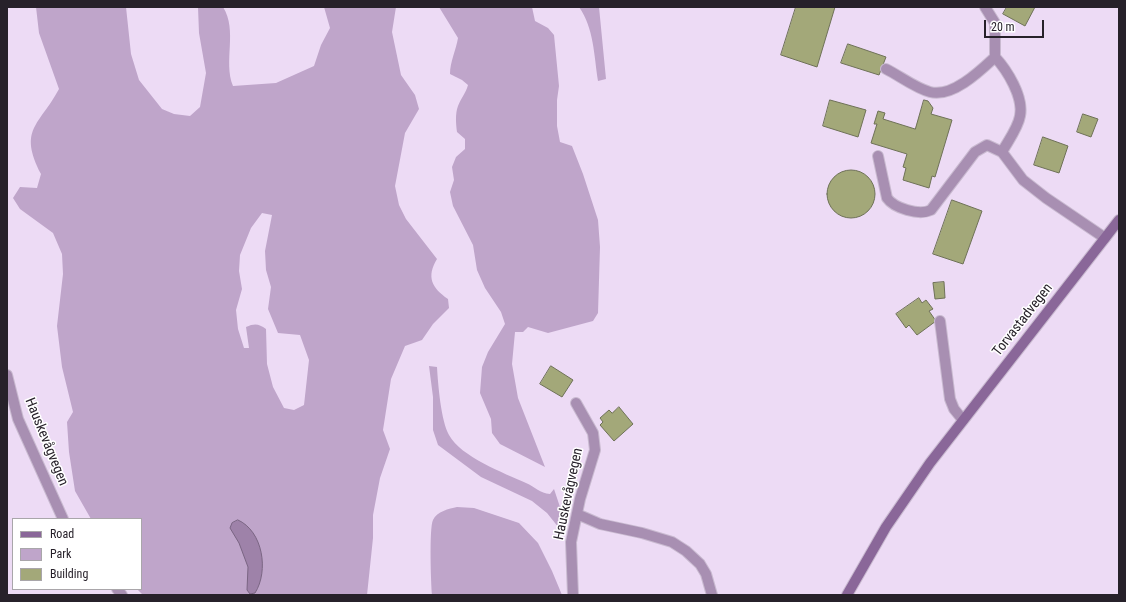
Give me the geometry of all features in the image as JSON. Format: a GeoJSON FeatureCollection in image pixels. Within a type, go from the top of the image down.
{"type":"FeatureCollection","features":[{"type":"Feature","properties":{"kind":"main road","name":"Torvastadvegen"},"geometry":{"type":"LineString","coordinates":[[847,595],[904,499],[1119,220]]}},
{"type":"Feature","properties":{"kind":"street"},"geometry":{"type":"LineString","coordinates":[[985,7],[994,23],[995,57],[1014,83],[1020,109],[1020,116],[1002,152]]}},
{"type":"Feature","properties":{"kind":"street"},"geometry":{"type":"LineString","coordinates":[[886,69],[930,92],[944,93],[961,85],[995,57]]}},
{"type":"Feature","properties":{"kind":"street"},"geometry":{"type":"LineString","coordinates":[[878,156],[887,198],[890,202],[920,213],[931,210],[975,152],[986,145],[1002,152],[1023,180],[1046,198],[1105,238]]}},
{"type":"Feature","properties":{"kind":"street"},"geometry":{"type":"LineString","coordinates":[[940,321],[950,398],[954,410],[964,420]]}},
{"type":"Feature","properties":{"kind":"street","name":"Hauskevågvegen"},"geometry":{"type":"LineString","coordinates":[[7,375],[18,419],[63,518]]}},
{"type":"Feature","properties":{"kind":"street","name":"Hauskevågvegen"},"geometry":{"type":"LineString","coordinates":[[573,595],[572,542],[577,514],[595,450],[593,433],[576,403]]}},
{"type":"Feature","properties":{"kind":"street"},"geometry":{"type":"LineString","coordinates":[[577,514],[600,524],[642,533],[677,545],[694,557],[700,564],[706,574],[712,595]]}},
{"type":"Feature","properties":{"kind":"green space"},"geometry":{"type":"Polygon","coordinates":[[[36,7],[126,7],[131,54],[139,80],[162,109],[174,114],[190,116],[200,107],[206,73],[199,33],[198,7],[223,7],[227,16],[230,36],[229,66],[233,86],[276,83],[314,66],[321,45],[330,28],[324,7],[396,7],[392,32],[401,75],[415,95],[419,109],[405,133],[395,186],[399,205],[406,219],[437,259],[432,271],[432,282],[438,291],[448,299],[449,308],[433,324],[422,340],[405,346],[391,379],[383,430],[390,449],[380,478],[373,515],[373,538],[367,595],[143,595],[138,590],[142,590],[142,518],[90,518],[75,491],[69,452],[67,422],[73,412],[62,367],[57,326],[63,274],[62,254],[53,233],[20,209],[13,198],[20,187],[37,188],[41,174],[34,159],[31,147],[31,137],[38,120],[59,89],[39,33],[36,7]],[[262,213],[251,228],[240,255],[239,271],[242,289],[236,310],[238,329],[244,348],[249,348],[246,327],[257,325],[266,329],[267,364],[273,387],[284,408],[294,410],[304,405],[309,360],[300,335],[278,333],[268,309],[271,287],[266,270],[265,251],[272,215],[262,213]]]}},
{"type":"Feature","properties":{"kind":"green space"},"geometry":{"type":"Polygon","coordinates":[[[439,7],[532,7],[535,21],[548,28],[554,35],[559,86],[557,100],[557,126],[560,142],[572,146],[598,220],[600,247],[598,313],[593,321],[548,333],[528,327],[523,332],[515,332],[512,364],[518,398],[545,467],[500,444],[492,433],[491,419],[480,393],[482,367],[488,352],[505,324],[501,312],[485,288],[477,270],[473,245],[453,206],[450,192],[454,180],[452,167],[456,157],[465,149],[465,139],[457,132],[456,116],[458,106],[468,85],[450,74],[458,38],[439,7]]]}},
{"type":"Feature","properties":{"kind":"green space"},"geometry":{"type":"Polygon","coordinates":[[[579,7],[599,7],[606,79],[598,81],[591,33],[579,7]]]}},
{"type":"Feature","properties":{"kind":"green space"},"geometry":{"type":"Polygon","coordinates":[[[429,366],[437,367],[440,402],[444,421],[449,435],[455,443],[484,464],[540,491],[550,494],[554,489],[561,510],[562,527],[559,528],[547,513],[532,501],[481,477],[438,445],[433,430],[433,397],[429,366]]]}},
{"type":"Feature","properties":{"kind":"green space"},"geometry":{"type":"Polygon","coordinates":[[[457,507],[474,508],[519,523],[538,543],[562,595],[432,595],[431,544],[433,520],[440,512],[457,507]]]}},
{"type":"Feature","properties":{"kind":"shaded area"},"geometry":{"type":"Polygon","coordinates":[[[238,520],[246,525],[253,533],[261,552],[262,574],[255,593],[250,594],[247,590],[248,567],[239,543],[230,528],[232,523],[238,520]]]}},
{"type":"Feature","properties":{"kind":"building"},"geometry":{"type":"Polygon","coordinates":[[[796,7],[835,7],[817,67],[781,55],[796,7]]]}},
{"type":"Feature","properties":{"kind":"building"},"geometry":{"type":"Polygon","coordinates":[[[1007,7],[1035,7],[1025,26],[1003,14],[1007,7]]]}},
{"type":"Feature","properties":{"kind":"building"},"geometry":{"type":"Polygon","coordinates":[[[848,44],[886,57],[879,75],[841,63],[848,44]]]}},
{"type":"Feature","properties":{"kind":"building"},"geometry":{"type":"Polygon","coordinates":[[[830,100],[866,110],[858,137],[823,126],[830,100]]]}},
{"type":"Feature","properties":{"kind":"building"},"geometry":{"type":"Polygon","coordinates":[[[924,100],[928,101],[933,108],[931,114],[952,120],[935,177],[932,176],[929,188],[903,180],[906,168],[903,167],[907,154],[871,143],[877,124],[874,124],[878,111],[885,113],[883,119],[915,129],[924,100]]]}},
{"type":"Feature","properties":{"kind":"building"},"geometry":{"type":"Polygon","coordinates":[[[1083,114],[1098,119],[1091,137],[1077,132],[1083,114]]]}},
{"type":"Feature","properties":{"kind":"building"},"geometry":{"type":"Polygon","coordinates":[[[1043,137],[1068,146],[1059,173],[1034,165],[1043,137]]]}},
{"type":"Feature","properties":{"kind":"building"},"geometry":{"type":"Polygon","coordinates":[[[851,170],[860,172],[868,177],[873,185],[875,194],[873,203],[868,211],[860,216],[851,218],[842,216],[834,211],[829,203],[827,194],[829,185],[834,177],[842,172],[851,170]]]}},
{"type":"Feature","properties":{"kind":"building"},"geometry":{"type":"Polygon","coordinates":[[[952,200],[982,211],[963,264],[933,254],[952,200]]]}},
{"type":"Feature","properties":{"kind":"building"},"geometry":{"type":"Polygon","coordinates":[[[944,282],[945,298],[935,299],[933,283],[944,282]]]}},
{"type":"Feature","properties":{"kind":"building"},"geometry":{"type":"Polygon","coordinates":[[[919,298],[922,303],[926,300],[933,309],[929,311],[936,321],[917,335],[909,325],[906,328],[896,314],[919,298]]]}},
{"type":"Feature","properties":{"kind":"building"},"geometry":{"type":"Polygon","coordinates":[[[551,366],[573,380],[562,397],[540,384],[551,366]]]}},
{"type":"Feature","properties":{"kind":"building"},"geometry":{"type":"Polygon","coordinates":[[[619,407],[633,424],[614,441],[600,425],[603,422],[600,418],[609,410],[612,413],[619,407]]]}}]}
